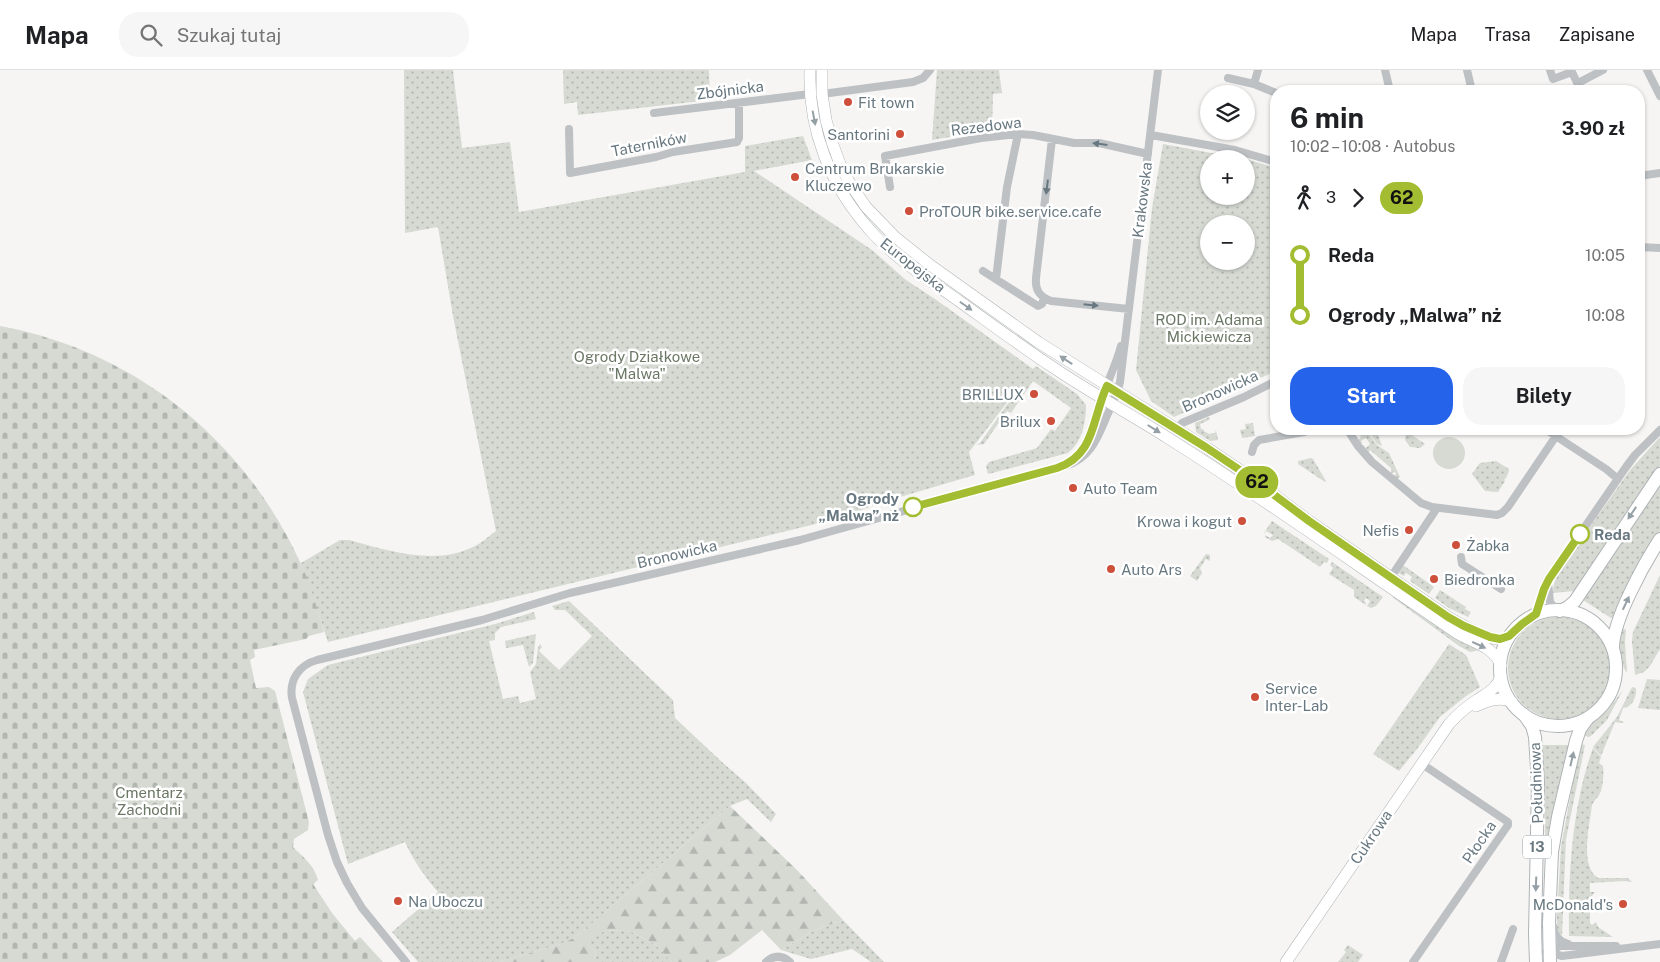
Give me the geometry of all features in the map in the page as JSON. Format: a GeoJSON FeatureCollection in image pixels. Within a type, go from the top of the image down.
{"type":"FeatureCollection","features":[{"type":"Feature","properties":{"kind":"main road","name":"Europejska"},"geometry":{"type":"LineString","coordinates":[[810,70],[810,94],[818,136],[830,170],[851,207],[877,238],[903,260],[960,302],[1048,364],[1102,398]]}},
{"type":"Feature","properties":{"kind":"main road","name":"Europejska"},"geometry":{"type":"LineString","coordinates":[[822,70],[822,94],[829,132],[840,164],[866,207],[880,223],[930,265],[1038,342],[1107,386]]}},
{"type":"Feature","properties":{"kind":"main road"},"geometry":{"type":"LineString","coordinates":[[1107,386],[1253,479],[1309,521],[1448,617],[1497,639],[1504,639],[1534,616],[1559,611],[1576,614],[1593,623],[1606,636],[1613,649]]}},
{"type":"Feature","properties":{"kind":"main road"},"geometry":{"type":"LineString","coordinates":[[1102,398],[1204,461],[1456,633],[1489,650],[1498,658],[1501,671]]}},
{"type":"Feature","properties":{"kind":"main road"},"geometry":{"type":"LineString","coordinates":[[1559,611],[1568,607],[1575,600],[1660,474]]}},
{"type":"Feature","properties":{"kind":"main road","name":"13"},"geometry":{"type":"LineString","coordinates":[[1589,717],[1604,704],[1613,687],[1616,668],[1613,635],[1617,623],[1660,539]]}},
{"type":"Feature","properties":{"kind":"main road"},"geometry":{"type":"LineString","coordinates":[[1501,671],[1505,647],[1513,633]]}},
{"type":"Feature","properties":{"kind":"main road","name":"13"},"geometry":{"type":"LineString","coordinates":[[1501,671],[1505,690],[1512,702],[1525,716]]}},
{"type":"Feature","properties":{"kind":"main road","name":"Cukrowa"},"geometry":{"type":"LineString","coordinates":[[1286,962],[1449,724],[1498,684],[1501,671]]}},
{"type":"Feature","properties":{"kind":"main road","name":"Cukrowa"},"geometry":{"type":"LineString","coordinates":[[1459,714],[1494,700],[1503,699],[1512,702]]}},
{"type":"Feature","properties":{"kind":"main road"},"geometry":{"type":"LineString","coordinates":[[1525,716],[1538,722],[1557,726],[1572,724],[1589,717]]}},
{"type":"Feature","properties":{"kind":"main road","name":"Południowa"},"geometry":{"type":"LineString","coordinates":[[1525,716],[1534,732],[1537,768],[1536,962]]}},
{"type":"Feature","properties":{"kind":"main road","name":"Południowa"},"geometry":{"type":"LineString","coordinates":[[1549,957],[1550,888],[1556,829],[1580,729],[1589,717]]}},
{"type":"Feature","properties":{"kind":"street"},"geometry":{"type":"LineString","coordinates":[[822,94],[913,82],[923,78],[930,70]]}},
{"type":"Feature","properties":{"kind":"street","name":"Krakowska"},"geometry":{"type":"LineString","coordinates":[[1113,404],[1118,392],[1122,369],[1158,70]]}},
{"type":"Feature","properties":{"kind":"street"},"geometry":{"type":"LineString","coordinates":[[1254,84],[1258,70]]}},
{"type":"Feature","properties":{"kind":"street"},"geometry":{"type":"LineString","coordinates":[[1385,70],[1389,85]]}},
{"type":"Feature","properties":{"kind":"street"},"geometry":{"type":"LineString","coordinates":[[1466,70],[1470,85]]}},
{"type":"Feature","properties":{"kind":"street"},"geometry":{"type":"LineString","coordinates":[[1550,70],[1553,79],[1572,71],[1578,83],[1603,70]]}},
{"type":"Feature","properties":{"kind":"street"},"geometry":{"type":"LineString","coordinates":[[1647,70],[1660,96]]}},
{"type":"Feature","properties":{"kind":"street"},"geometry":{"type":"LineString","coordinates":[[1228,78],[1254,84],[1270,91]]}},
{"type":"Feature","properties":{"kind":"street","name":"Zbójnicka"},"geometry":{"type":"LineString","coordinates":[[654,113],[810,94]]}},
{"type":"Feature","properties":{"kind":"street","name":"Taterników"},"geometry":{"type":"LineString","coordinates":[[569,129],[570,173],[656,157],[673,152],[737,142],[739,138],[739,102]]}},
{"type":"Feature","properties":{"kind":"street"},"geometry":{"type":"LineString","coordinates":[[996,279],[1007,187],[1018,134]]}},
{"type":"Feature","properties":{"kind":"street","name":"Rezedowa"},"geometry":{"type":"LineString","coordinates":[[890,187],[885,156],[981,138],[1018,134],[1033,135],[1082,144],[1099,142],[1148,154]]}},
{"type":"Feature","properties":{"kind":"street"},"geometry":{"type":"LineString","coordinates":[[1150,135],[1235,150],[1270,160]]}},
{"type":"Feature","properties":{"kind":"street"},"geometry":{"type":"LineString","coordinates":[[1052,138],[1035,284],[1037,291],[1044,298],[1051,300],[1129,309]]}},
{"type":"Feature","properties":{"kind":"street"},"geometry":{"type":"LineString","coordinates":[[1645,175],[1660,173]]}},
{"type":"Feature","properties":{"kind":"street"},"geometry":{"type":"LineString","coordinates":[[1645,247],[1660,248]]}},
{"type":"Feature","properties":{"kind":"street"},"geometry":{"type":"LineString","coordinates":[[983,271],[1038,306],[1042,304],[1044,298]]}},
{"type":"Feature","properties":{"kind":"street","name":"Krakowska"},"geometry":{"type":"LineString","coordinates":[[1102,398],[1126,330]]}},
{"type":"Feature","properties":{"kind":"street","name":"Bronowicka"},"geometry":{"type":"LineString","coordinates":[[1177,429],[1182,423],[1270,384]]}},
{"type":"Feature","properties":{"kind":"street","name":"Bronowicka"},"geometry":{"type":"LineString","coordinates":[[1057,468],[1075,459],[1085,448],[1092,433],[1102,398]]}},
{"type":"Feature","properties":{"kind":"street","name":"Bronowicka"},"geometry":{"type":"LineString","coordinates":[[406,962],[377,928],[357,900],[343,876],[332,848],[292,698],[293,681],[304,666],[317,660],[482,620],[563,595],[800,540],[1076,462],[1091,449],[1113,404]]}},
{"type":"Feature","properties":{"kind":"street"},"geometry":{"type":"LineString","coordinates":[[1534,616],[1549,579],[1618,479],[1636,455],[1660,430]]}},
{"type":"Feature","properties":{"kind":"street"},"geometry":{"type":"LineString","coordinates":[[1252,452],[1254,445],[1259,440],[1287,435]]}},
{"type":"Feature","properties":{"kind":"street"},"geometry":{"type":"LineString","coordinates":[[1351,435],[1363,452],[1380,469],[1421,503],[1437,508],[1500,514],[1508,507],[1556,436],[1618,479]]}},
{"type":"Feature","properties":{"kind":"street"},"geometry":{"type":"LineString","coordinates":[[1391,577],[1437,508]]}},
{"type":"Feature","properties":{"kind":"street"},"geometry":{"type":"LineString","coordinates":[[1461,557],[1462,564],[1501,589]]}},
{"type":"Feature","properties":{"kind":"street"},"geometry":{"type":"LineString","coordinates":[[1549,579],[1549,598],[1552,605],[1559,611]]}},
{"type":"Feature","properties":{"kind":"street","name":"Płocka"},"geometry":{"type":"LineString","coordinates":[[1413,962],[1508,825],[1508,822],[1422,764]]}},
{"type":"Feature","properties":{"kind":"street","name":"Południowa"},"geometry":{"type":"LineString","coordinates":[[1550,888],[1554,931],[1560,941],[1572,945]]}},
{"type":"Feature","properties":{"kind":"street","name":"Południowa"},"geometry":{"type":"LineString","coordinates":[[1535,912],[1541,940],[1549,957]]}},
{"type":"Feature","properties":{"kind":"street"},"geometry":{"type":"LineString","coordinates":[[1501,962],[1513,929]]}},
{"type":"Feature","properties":{"kind":"street"},"geometry":{"type":"LineString","coordinates":[[1540,962],[1556,955],[1567,957],[1660,944]]}},
{"type":"Feature","properties":{"kind":"street"},"geometry":{"type":"LineString","coordinates":[[1549,957],[1560,946],[1638,946]]}},
{"type":"Feature","properties":{"kind":"street"},"geometry":{"type":"LineString","coordinates":[[766,962],[779,956],[790,962]]}},
{"type":"Feature","properties":{"kind":"street"},"geometry":{"type":"LineString","coordinates":[[1559,962],[1567,957]]}},
{"type":"Feature","properties":{"kind":"green space","name":"Ogrody Działkowe \"Malwa\""},"geometry":{"type":"Polygon","coordinates":[[[404,70],[453,70],[462,148],[510,142],[519,212],[745,172],[745,146],[803,136],[812,160],[754,171],[872,250],[906,280],[1033,369],[1036,366],[1077,394],[1086,405],[1084,425],[1080,438],[1068,453],[988,474],[986,466],[989,462],[1037,448],[1051,429],[1055,431],[1071,408],[1033,381],[1011,413],[1007,411],[984,444],[976,445],[980,443],[1023,382],[969,452],[975,475],[876,504],[850,515],[828,521],[328,642],[301,563],[340,540],[349,540],[413,555],[430,556],[462,552],[477,545],[496,531],[453,316],[438,227],[405,233],[404,70]]]}},
{"type":"Feature","properties":{"kind":"green space"},"geometry":{"type":"Polygon","coordinates":[[[563,70],[709,70],[710,100],[578,115],[577,102],[564,104],[563,70]]]}},
{"type":"Feature","properties":{"kind":"green space"},"geometry":{"type":"Polygon","coordinates":[[[937,70],[999,70],[1002,93],[993,94],[992,130],[932,140],[937,70]]]}},
{"type":"Feature","properties":{"kind":"green space","name":"ROD im. Adama Mickiewicza"},"geometry":{"type":"Polygon","coordinates":[[[1163,144],[1200,151],[1200,205],[1255,205],[1255,162],[1270,166],[1270,374],[1174,417],[1151,401],[1136,370],[1152,208],[1163,144]]]}},
{"type":"Feature","properties":{"kind":"green space","name":"Cmentarz Zachodni"},"geometry":{"type":"Polygon","coordinates":[[[0,326],[49,338],[96,356],[140,379],[180,408],[216,440],[249,478],[277,519],[305,572],[324,632],[309,636],[306,639],[254,650],[255,657],[250,660],[256,688],[269,687],[275,691],[309,822],[308,830],[294,839],[293,847],[314,870],[318,880],[313,884],[332,913],[355,941],[360,937],[383,962],[0,962],[0,326]]]}},
{"type":"Feature","properties":{"kind":"green space"},"geometry":{"type":"Polygon","coordinates":[[[1209,417],[1209,420],[1200,424],[1201,429],[1209,434],[1215,433],[1216,430],[1218,440],[1210,441],[1196,432],[1195,423],[1209,417]]]}},
{"type":"Feature","properties":{"kind":"green space"},"geometry":{"type":"Polygon","coordinates":[[[1253,423],[1255,436],[1242,438],[1240,430],[1246,429],[1245,424],[1253,423]]]}},
{"type":"Feature","properties":{"kind":"green space"},"geometry":{"type":"Polygon","coordinates":[[[1370,435],[1377,445],[1389,453],[1400,477],[1396,479],[1393,476],[1396,474],[1395,472],[1391,473],[1391,468],[1370,450],[1369,452],[1365,451],[1361,446],[1363,445],[1366,448],[1370,444],[1366,438],[1360,444],[1358,441],[1361,436],[1370,435]]]}},
{"type":"Feature","properties":{"kind":"green space"},"geometry":{"type":"Polygon","coordinates":[[[1371,435],[1378,435],[1382,446],[1377,444],[1371,435]]]}},
{"type":"Feature","properties":{"kind":"green space"},"geometry":{"type":"Polygon","coordinates":[[[1406,435],[1412,435],[1425,444],[1420,448],[1410,447],[1405,440],[1406,435]]]}},
{"type":"Feature","properties":{"kind":"green space"},"geometry":{"type":"Polygon","coordinates":[[[1449,437],[1455,438],[1460,442],[1464,447],[1464,459],[1460,464],[1455,468],[1449,469],[1443,468],[1438,464],[1434,459],[1433,453],[1434,447],[1438,442],[1443,438],[1449,437]]]}},
{"type":"Feature","properties":{"kind":"green space"},"geometry":{"type":"Polygon","coordinates":[[[1660,437],[1660,466],[1575,591],[1552,593],[1557,575],[1568,558],[1630,470],[1660,437]]]}},
{"type":"Feature","properties":{"kind":"green space"},"geometry":{"type":"Polygon","coordinates":[[[1311,458],[1325,482],[1298,464],[1298,461],[1311,458]]]}},
{"type":"Feature","properties":{"kind":"green space"},"geometry":{"type":"Polygon","coordinates":[[[1496,461],[1509,469],[1509,471],[1498,492],[1485,491],[1472,474],[1480,463],[1496,461]]]}},
{"type":"Feature","properties":{"kind":"green space"},"geometry":{"type":"Polygon","coordinates":[[[1660,479],[1660,531],[1649,548],[1614,618],[1611,618],[1581,597],[1660,479]]]}},
{"type":"Feature","properties":{"kind":"green space"},"geometry":{"type":"Polygon","coordinates":[[[1272,521],[1329,559],[1327,563],[1324,562],[1320,567],[1278,539],[1272,541],[1265,537],[1265,535],[1270,538],[1273,535],[1266,531],[1264,534],[1272,521]]]}},
{"type":"Feature","properties":{"kind":"green space"},"geometry":{"type":"Polygon","coordinates":[[[1206,554],[1210,555],[1210,561],[1206,559],[1200,568],[1202,573],[1197,581],[1190,576],[1206,554]]]}},
{"type":"Feature","properties":{"kind":"green space"},"geometry":{"type":"Polygon","coordinates":[[[1332,562],[1383,597],[1376,606],[1371,608],[1367,606],[1370,601],[1366,598],[1364,601],[1366,605],[1354,597],[1354,590],[1329,574],[1333,568],[1330,565],[1332,562]]]}},
{"type":"Feature","properties":{"kind":"green space"},"geometry":{"type":"Polygon","coordinates":[[[1403,565],[1434,587],[1429,594],[1410,581],[1412,577],[1406,573],[1404,576],[1398,573],[1403,565]]]}},
{"type":"Feature","properties":{"kind":"green space"},"geometry":{"type":"Polygon","coordinates":[[[1660,575],[1660,649],[1650,666],[1644,672],[1635,675],[1633,632],[1660,575]]]}},
{"type":"Feature","properties":{"kind":"green space"},"geometry":{"type":"Polygon","coordinates":[[[1440,590],[1466,607],[1465,609],[1471,612],[1468,617],[1449,608],[1435,598],[1440,590]]]}},
{"type":"Feature","properties":{"kind":"green space"},"geometry":{"type":"Polygon","coordinates":[[[1395,596],[1480,650],[1470,652],[1459,646],[1392,597],[1395,596]]]}},
{"type":"Feature","properties":{"kind":"green space"},"geometry":{"type":"Polygon","coordinates":[[[569,601],[673,700],[675,718],[746,783],[776,814],[771,822],[747,799],[730,806],[576,937],[561,944],[499,962],[418,962],[392,932],[438,892],[420,868],[405,842],[348,864],[303,692],[308,679],[328,665],[495,624],[534,612],[536,619],[501,627],[495,633],[495,640],[489,641],[503,699],[518,696],[520,703],[536,699],[530,672],[536,664],[540,644],[542,647],[539,651],[559,670],[592,636],[565,610],[555,610],[552,606],[569,601]]]}},
{"type":"Feature","properties":{"kind":"green space"},"geometry":{"type":"Polygon","coordinates":[[[1559,617],[1579,621],[1595,632],[1606,648],[1610,668],[1606,688],[1595,704],[1579,715],[1559,719],[1539,715],[1523,704],[1512,688],[1508,668],[1512,648],[1523,632],[1539,621],[1559,617]]]}},
{"type":"Feature","properties":{"kind":"green space"},"geometry":{"type":"Polygon","coordinates":[[[1620,627],[1626,630],[1627,673],[1622,663],[1620,651],[1620,627]]]}},
{"type":"Feature","properties":{"kind":"green space"},"geometry":{"type":"Polygon","coordinates":[[[536,634],[533,663],[529,667],[523,645],[506,648],[505,641],[536,634]]]}},
{"type":"Feature","properties":{"kind":"green space"},"geometry":{"type":"Polygon","coordinates":[[[1449,644],[1466,655],[1480,687],[1440,717],[1399,771],[1373,754],[1449,644]]]}},
{"type":"Feature","properties":{"kind":"green space"},"geometry":{"type":"Polygon","coordinates":[[[1647,679],[1660,680],[1660,710],[1638,708],[1647,679]]]}},
{"type":"Feature","properties":{"kind":"green space"},"geometry":{"type":"Polygon","coordinates":[[[1632,687],[1636,688],[1635,698],[1629,706],[1623,708],[1619,720],[1624,722],[1615,722],[1601,756],[1593,747],[1617,717],[1632,687]]]}},
{"type":"Feature","properties":{"kind":"green space"},"geometry":{"type":"Polygon","coordinates":[[[1623,690],[1607,720],[1589,737],[1583,735],[1590,725],[1607,711],[1623,690]]]}},
{"type":"Feature","properties":{"kind":"green space"},"geometry":{"type":"Polygon","coordinates":[[[1580,744],[1585,745],[1566,839],[1562,936],[1557,928],[1561,847],[1580,744]]]}},
{"type":"Feature","properties":{"kind":"green space"},"geometry":{"type":"Polygon","coordinates":[[[1540,745],[1570,745],[1548,844],[1545,844],[1545,801],[1540,745]]]}},
{"type":"Feature","properties":{"kind":"green space"},"geometry":{"type":"Polygon","coordinates":[[[1593,748],[1601,757],[1599,763],[1603,766],[1603,775],[1601,791],[1592,805],[1587,844],[1589,864],[1592,872],[1598,878],[1628,878],[1632,882],[1590,883],[1590,892],[1595,892],[1590,898],[1590,923],[1592,925],[1596,922],[1598,927],[1613,937],[1569,936],[1569,889],[1573,840],[1580,793],[1593,748]]]}},
{"type":"Feature","properties":{"kind":"green space"},"geometry":{"type":"Polygon","coordinates":[[[730,806],[798,871],[843,920],[815,930],[781,950],[762,930],[730,955],[715,962],[672,962],[655,944],[628,930],[605,931],[585,940],[596,952],[593,962],[499,962],[561,944],[576,937],[730,806]]]}},
{"type":"Feature","properties":{"kind":"green space"},"geometry":{"type":"Polygon","coordinates":[[[843,920],[884,962],[871,962],[852,949],[811,959],[781,950],[815,930],[843,920]]]}},
{"type":"Feature","properties":{"kind":"green space"},"geometry":{"type":"Polygon","coordinates":[[[628,930],[655,944],[672,962],[593,962],[596,952],[584,940],[605,931],[628,930]]]}},
{"type":"Feature","properties":{"kind":"green space"},"geometry":{"type":"Polygon","coordinates":[[[1348,945],[1363,955],[1358,962],[1338,962],[1346,952],[1344,950],[1348,945]]]}},
{"type":"Feature","properties":{"kind":"bus line","name":"62"},"geometry":{"type":"LineString","coordinates":[[913,507],[1068,464],[1078,456],[1090,437],[1098,407],[1107,386],[1186,434],[1253,479],[1309,521],[1448,617],[1490,637],[1497,639],[1507,638],[1536,614],[1549,579],[1580,534]]}},
{"type":"Feature","properties":{"kind":"place","name":"Fit town"},"geometry":{"type":"Point","coordinates":[848,102]}},
{"type":"Feature","properties":{"kind":"place","name":"Santorini"},"geometry":{"type":"Point","coordinates":[900,134]}},
{"type":"Feature","properties":{"kind":"place","name":"Centrum Brukarskie Kluczewo"},"geometry":{"type":"Point","coordinates":[795,177]}},
{"type":"Feature","properties":{"kind":"place","name":"ProTOUR bike.service.cafe"},"geometry":{"type":"Point","coordinates":[909,211]}},
{"type":"Feature","properties":{"kind":"place","name":"BRILLUX"},"geometry":{"type":"Point","coordinates":[1034,394]}},
{"type":"Feature","properties":{"kind":"place","name":"Brilux"},"geometry":{"type":"Point","coordinates":[1051,421]}},
{"type":"Feature","properties":{"kind":"place","name":"Auto Team"},"geometry":{"type":"Point","coordinates":[1073,488]}},
{"type":"Feature","properties":{"kind":"place","name":"Ogrody „Malwa” nż"},"geometry":{"type":"Point","coordinates":[913,507]}},
{"type":"Feature","properties":{"kind":"place","name":"Krowa i kogut"},"geometry":{"type":"Point","coordinates":[1242,521]}},
{"type":"Feature","properties":{"kind":"place","name":"Nefis"},"geometry":{"type":"Point","coordinates":[1409,530]}},
{"type":"Feature","properties":{"kind":"place","name":"Reda"},"geometry":{"type":"Point","coordinates":[1580,534]}},
{"type":"Feature","properties":{"kind":"place","name":"Żabka"},"geometry":{"type":"Point","coordinates":[1456,545]}},
{"type":"Feature","properties":{"kind":"place","name":"Auto Ars"},"geometry":{"type":"Point","coordinates":[1111,569]}},
{"type":"Feature","properties":{"kind":"place","name":"Biedronka"},"geometry":{"type":"Point","coordinates":[1434,579]}},
{"type":"Feature","properties":{"kind":"place","name":"Service Inter-Lab"},"geometry":{"type":"Point","coordinates":[1255,697]}},
{"type":"Feature","properties":{"kind":"place","name":"Na Uboczu"},"geometry":{"type":"Point","coordinates":[398,901]}},
{"type":"Feature","properties":{"kind":"place","name":"McDonald's"},"geometry":{"type":"Point","coordinates":[1623,904]}}]}
